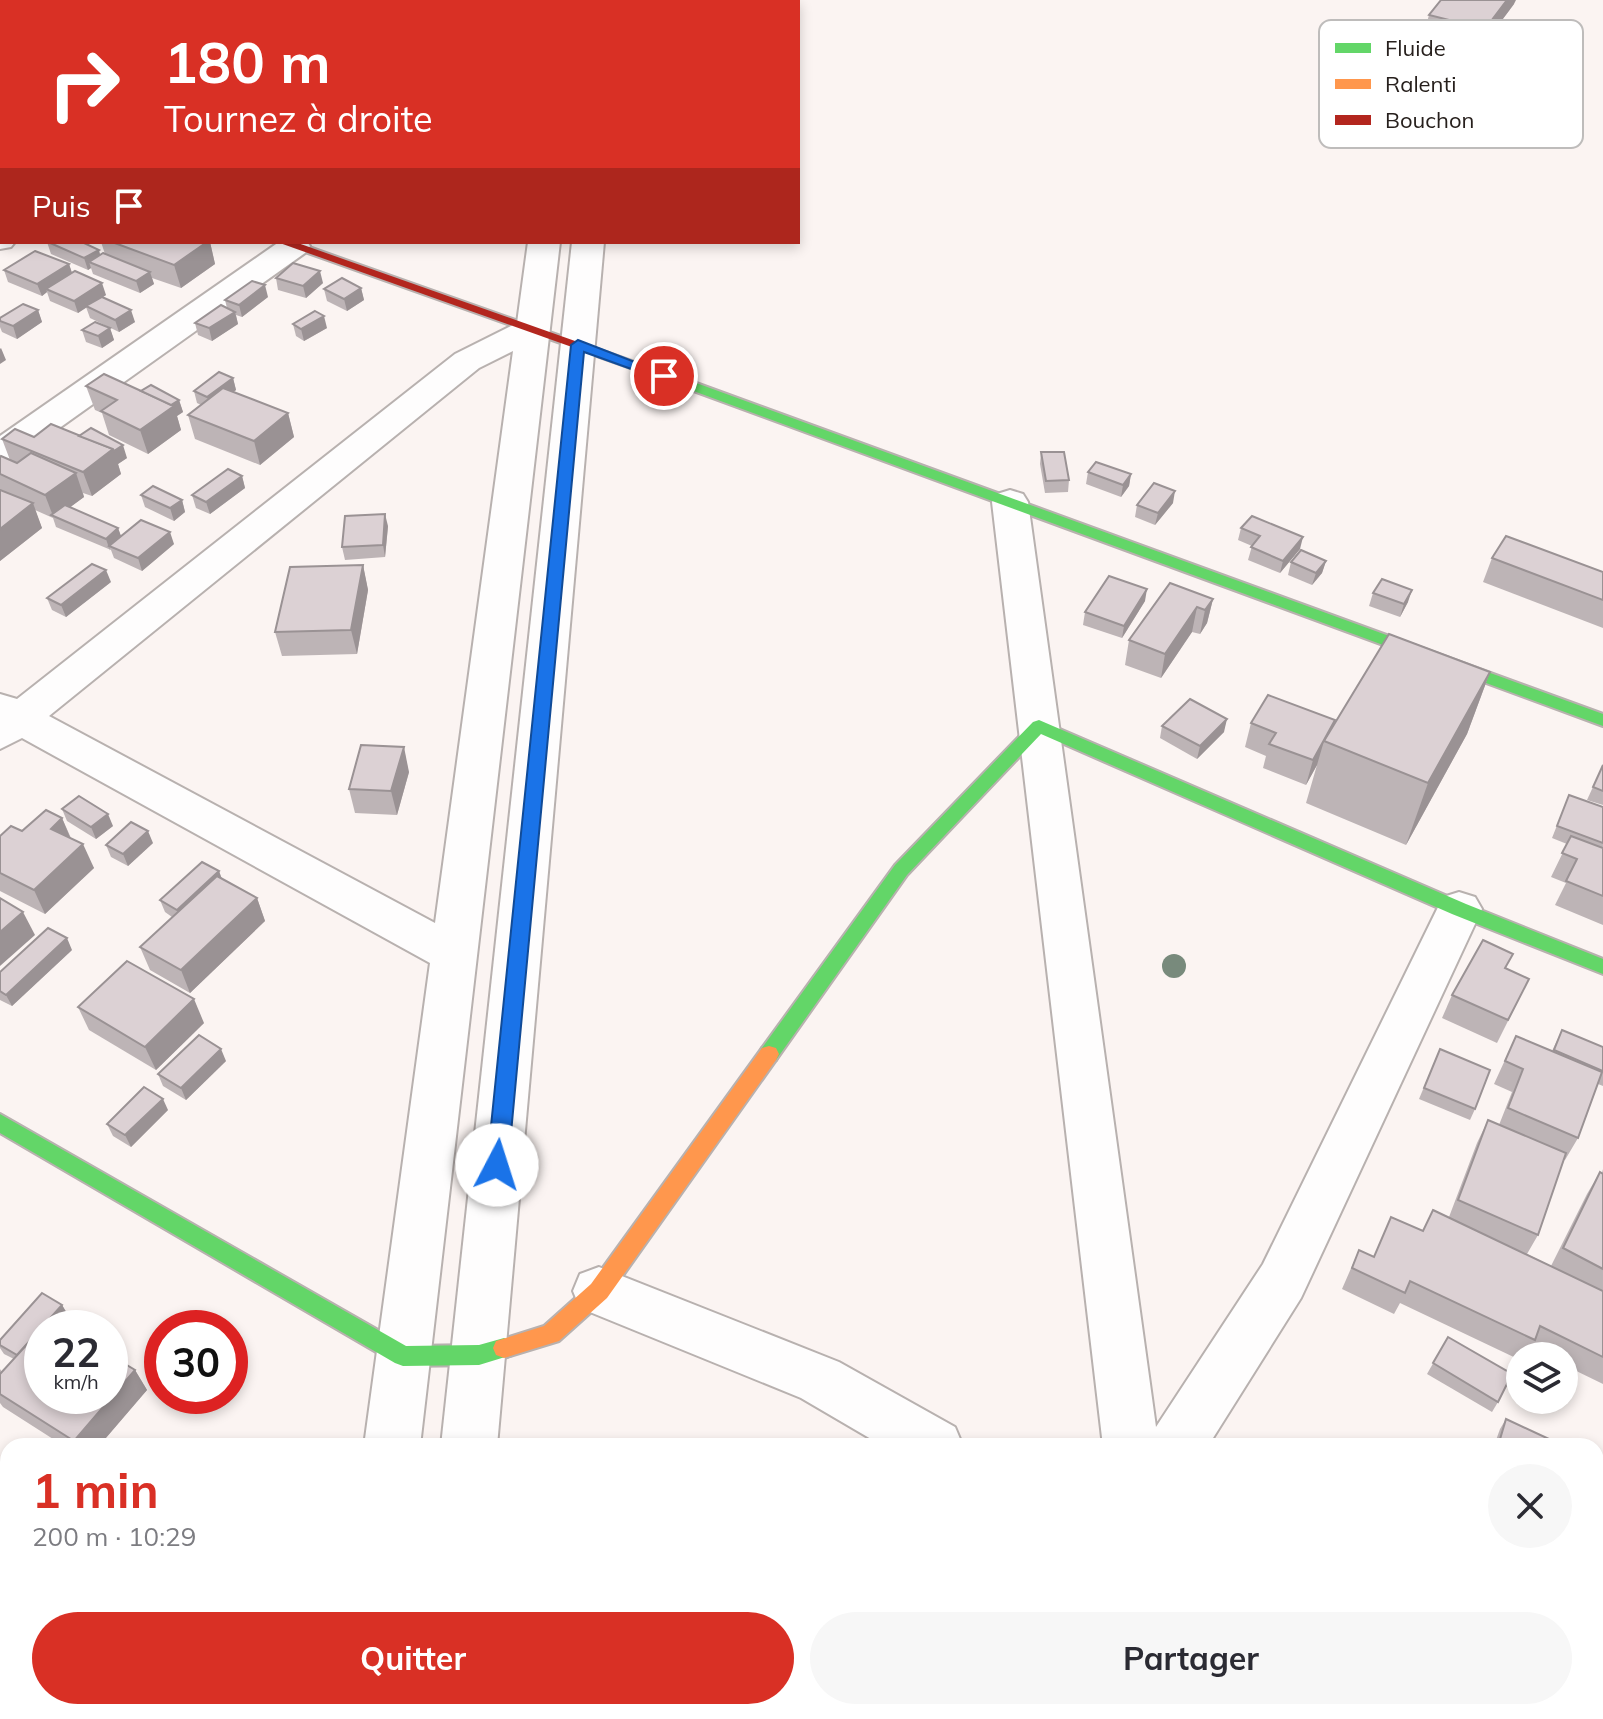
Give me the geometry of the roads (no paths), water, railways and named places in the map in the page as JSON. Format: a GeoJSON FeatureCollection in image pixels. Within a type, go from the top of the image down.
{"type":"FeatureCollection","features":[{"type":"Feature","properties":{"kind":"street"},"geometry":{"type":"LineString","coordinates":[[0,453],[288,244],[534,328],[1377,634],[1603,720]]}},
{"type":"Feature","properties":{"kind":"street"},"geometry":{"type":"LineString","coordinates":[[393,1438],[544,244]]}},
{"type":"Feature","properties":{"kind":"street"},"geometry":{"type":"LineString","coordinates":[[470,1438],[588,244]]}},
{"type":"Feature","properties":{"kind":"street"},"geometry":{"type":"LineString","coordinates":[[454,955],[7,720],[467,361],[534,328]]}},
{"type":"Feature","properties":{"kind":"street"},"geometry":{"type":"LineString","coordinates":[[1010,502],[1130,1438]]}},
{"type":"Feature","properties":{"kind":"street"},"geometry":{"type":"LineString","coordinates":[[1039,726],[1459,909],[1603,967]]}},
{"type":"Feature","properties":{"kind":"street"},"geometry":{"type":"LineString","coordinates":[[0,1123],[403,1356],[479,1355],[551,1334],[599,1291],[901,870],[1039,726]]}},
{"type":"Feature","properties":{"kind":"street"},"geometry":{"type":"LineString","coordinates":[[1181,1438],[1282,1281],[1459,909]]}},
{"type":"Feature","properties":{"kind":"street"},"geometry":{"type":"LineString","coordinates":[[599,1291],[820,1380],[921,1438]]}}]}
